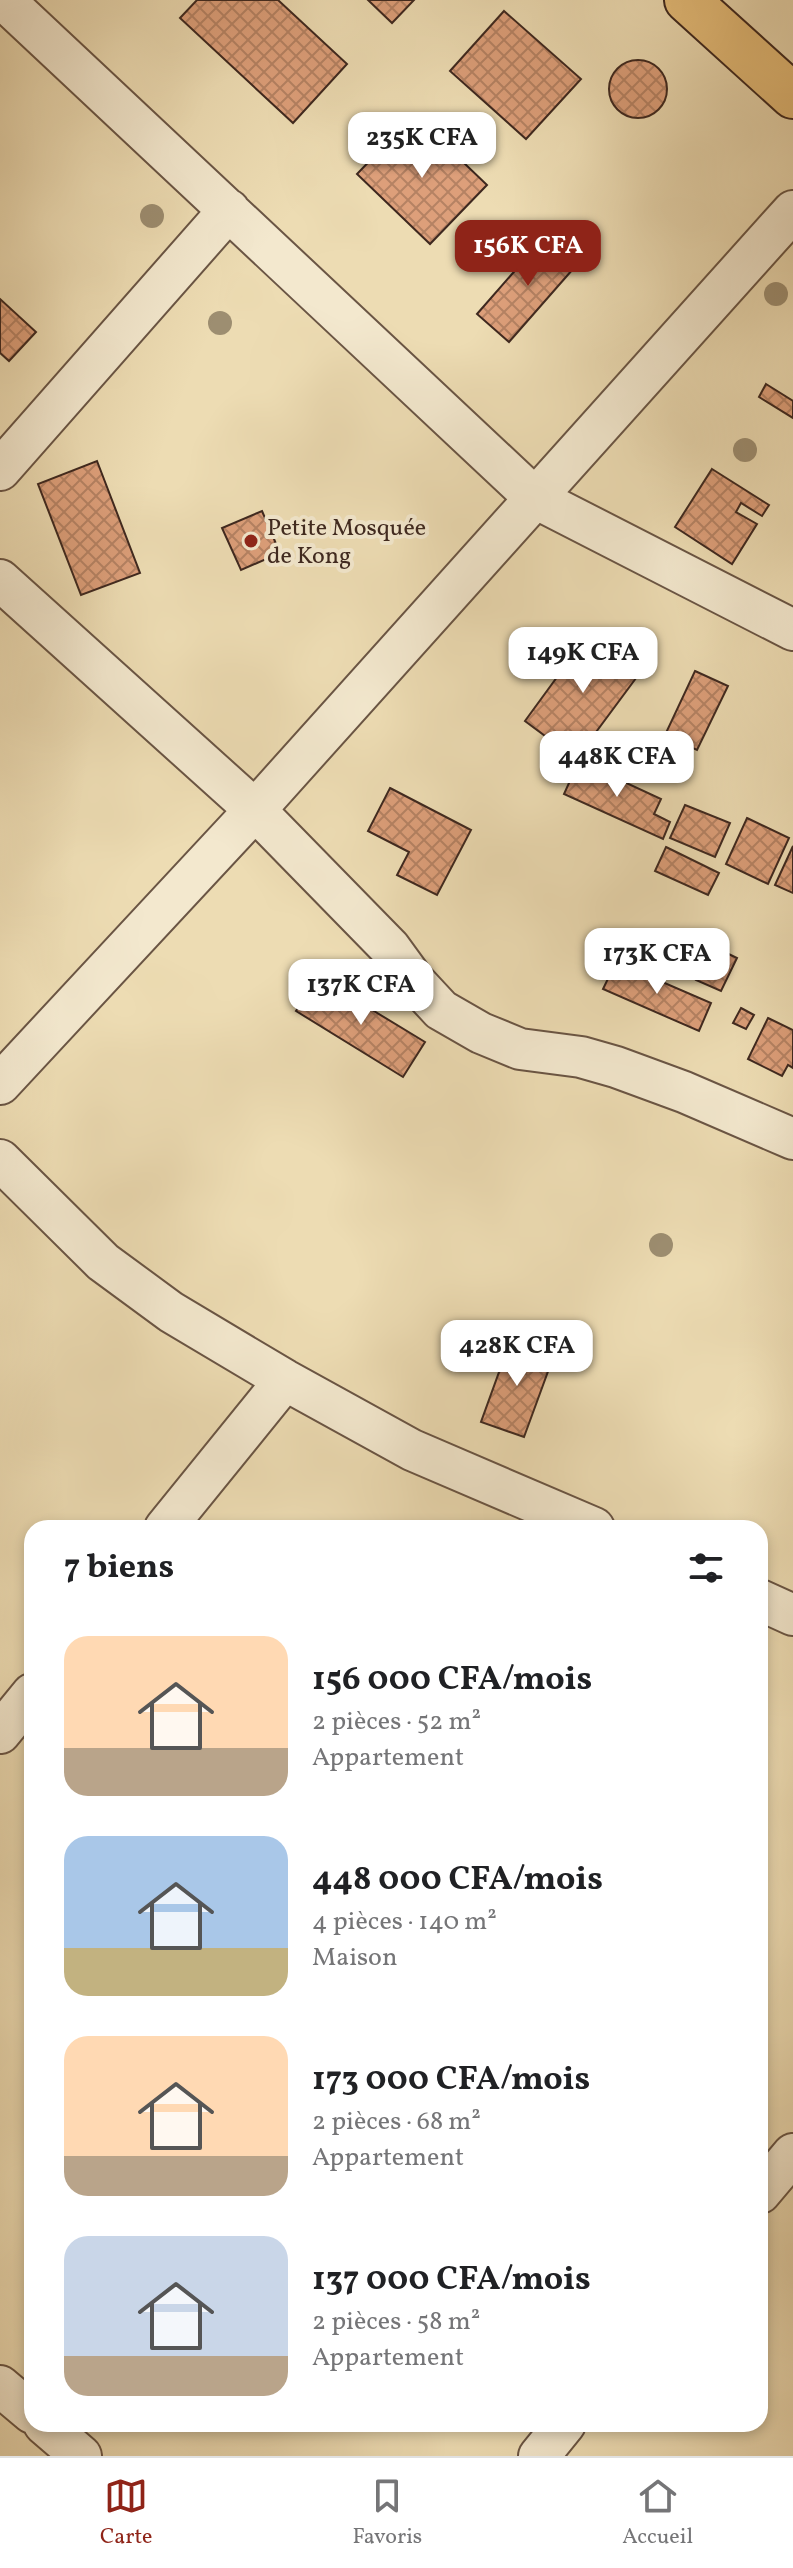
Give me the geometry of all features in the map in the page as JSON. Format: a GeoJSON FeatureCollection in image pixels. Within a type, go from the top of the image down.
{"type":"FeatureCollection","features":[{"type":"Feature","properties":{"kind":"main road"},"geometry":{"type":"LineString","coordinates":[[687,0],[793,96]]}},
{"type":"Feature","properties":{"kind":"street"},"geometry":{"type":"LineString","coordinates":[[4,0],[535,498],[793,630]]}},
{"type":"Feature","properties":{"kind":"street"},"geometry":{"type":"LineString","coordinates":[[0,470],[229,210]]}},
{"type":"Feature","properties":{"kind":"street"},"geometry":{"type":"LineString","coordinates":[[0,1084],[255,810],[793,211]]}},
{"type":"Feature","properties":{"kind":"street"},"geometry":{"type":"LineString","coordinates":[[0,580],[255,810],[390,948],[414,981],[441,1010],[481,1033],[520,1049],[581,1057],[616,1067],[684,1092],[793,1139]]}},
{"type":"Feature","properties":{"kind":"street"},"geometry":{"type":"LineString","coordinates":[[0,1160],[103,1262],[171,1312],[412,1450],[575,1520]]}},
{"type":"Feature","properties":{"kind":"street"},"geometry":{"type":"LineString","coordinates":[[171,1520],[285,1380]]}},
{"type":"Feature","properties":{"kind":"street"},"geometry":{"type":"LineString","coordinates":[[768,1604],[793,1615]]}},
{"type":"Feature","properties":{"kind":"street"},"geometry":{"type":"LineString","coordinates":[[0,1733],[24,1704]]}},
{"type":"Feature","properties":{"kind":"street"},"geometry":{"type":"LineString","coordinates":[[768,2184],[793,2154]]}},
{"type":"Feature","properties":{"kind":"street"},"geometry":{"type":"LineString","coordinates":[[56,2432],[81,2456]]}},
{"type":"Feature","properties":{"kind":"street"},"geometry":{"type":"LineString","coordinates":[[539,2456],[558,2432]]}},
{"type":"Feature","properties":{"kind":"building"},"geometry":{"type":"Polygon","coordinates":[[[197,0],[278,0],[347,64],[293,123],[180,18],[197,0]]]}},
{"type":"Feature","properties":{"kind":"building"},"geometry":{"type":"Polygon","coordinates":[[[368,0],[414,0],[392,23],[368,0]]]}},
{"type":"Feature","properties":{"kind":"building"},"geometry":{"type":"Polygon","coordinates":[[[504,11],[581,79],[526,139],[450,71],[504,11]]]}},
{"type":"Feature","properties":{"kind":"building"},"geometry":{"type":"Polygon","coordinates":[[[638,60],[659,68],[667,89],[659,110],[638,118],[617,110],[609,89],[617,68],[638,60]]]}},
{"type":"Feature","properties":{"kind":"building"},"geometry":{"type":"Polygon","coordinates":[[[414,115],[487,185],[430,244],[357,174],[414,115]]]}},
{"type":"Feature","properties":{"kind":"building"},"geometry":{"type":"Polygon","coordinates":[[[548,233],[580,261],[509,342],[477,314],[548,233]]]}},
{"type":"Feature","properties":{"kind":"building"},"geometry":{"type":"Polygon","coordinates":[[[0,299],[36,332],[9,361],[0,353],[0,299]]]}},
{"type":"Feature","properties":{"kind":"building"},"geometry":{"type":"Polygon","coordinates":[[[766,384],[793,401],[793,418],[759,397],[766,384]]]}},
{"type":"Feature","properties":{"kind":"building"},"geometry":{"type":"Polygon","coordinates":[[[97,461],[140,573],[81,595],[38,484],[97,461]]]}},
{"type":"Feature","properties":{"kind":"building"},"geometry":{"type":"Polygon","coordinates":[[[712,469],[769,505],[762,516],[741,503],[736,512],[757,524],[732,564],[675,527],[712,469]]]}},
{"type":"Feature","properties":{"kind":"building","name":"Petite Mosquée de Kong"},"geometry":{"type":"Polygon","coordinates":[[[262,511],[280,553],[241,570],[222,528],[262,511]]]}},
{"type":"Feature","properties":{"kind":"building"},"geometry":{"type":"Polygon","coordinates":[[[590,632],[642,670],[576,759],[525,721],[590,632]]]}},
{"type":"Feature","properties":{"kind":"building"},"geometry":{"type":"Polygon","coordinates":[[[695,671],[728,686],[697,750],[665,735],[695,671]]]}},
{"type":"Feature","properties":{"kind":"building"},"geometry":{"type":"Polygon","coordinates":[[[579,761],[661,799],[654,814],[670,822],[663,839],[564,794],[579,761]]]}},
{"type":"Feature","properties":{"kind":"building"},"geometry":{"type":"Polygon","coordinates":[[[390,788],[471,830],[437,895],[397,875],[409,852],[368,831],[390,788]]]}},
{"type":"Feature","properties":{"kind":"building"},"geometry":{"type":"Polygon","coordinates":[[[685,805],[730,823],[715,857],[670,838],[685,805]]]}},
{"type":"Feature","properties":{"kind":"building"},"geometry":{"type":"Polygon","coordinates":[[[747,818],[789,838],[768,884],[726,864],[747,818]]]}},
{"type":"Feature","properties":{"kind":"building"},"geometry":{"type":"Polygon","coordinates":[[[793,846],[793,893],[775,885],[793,846]]]}},
{"type":"Feature","properties":{"kind":"building"},"geometry":{"type":"Polygon","coordinates":[[[666,847],[719,873],[708,895],[655,871],[666,847]]]}},
{"type":"Feature","properties":{"kind":"building"},"geometry":{"type":"Polygon","coordinates":[[[712,946],[737,958],[721,991],[696,980],[712,946]]]}},
{"type":"Feature","properties":{"kind":"building"},"geometry":{"type":"Polygon","coordinates":[[[616,962],[711,1003],[699,1031],[603,989],[616,962]]]}},
{"type":"Feature","properties":{"kind":"building"},"geometry":{"type":"Polygon","coordinates":[[[318,977],[425,1042],[403,1077],[296,1011],[318,977]]]}},
{"type":"Feature","properties":{"kind":"building"},"geometry":{"type":"Polygon","coordinates":[[[741,1008],[754,1015],[746,1029],[733,1023],[741,1008]]]}},
{"type":"Feature","properties":{"kind":"building"},"geometry":{"type":"Polygon","coordinates":[[[768,1018],[793,1030],[793,1068],[788,1065],[782,1076],[748,1059],[768,1018]]]}},
{"type":"Feature","properties":{"kind":"building"},"geometry":{"type":"Polygon","coordinates":[[[511,1339],[554,1355],[524,1437],[481,1422],[511,1339]]]}},
{"type":"Feature","properties":{"kind":"place","name":"Petite Mosquée de Kong"},"geometry":{"type":"Point","coordinates":[251,541]}}]}
